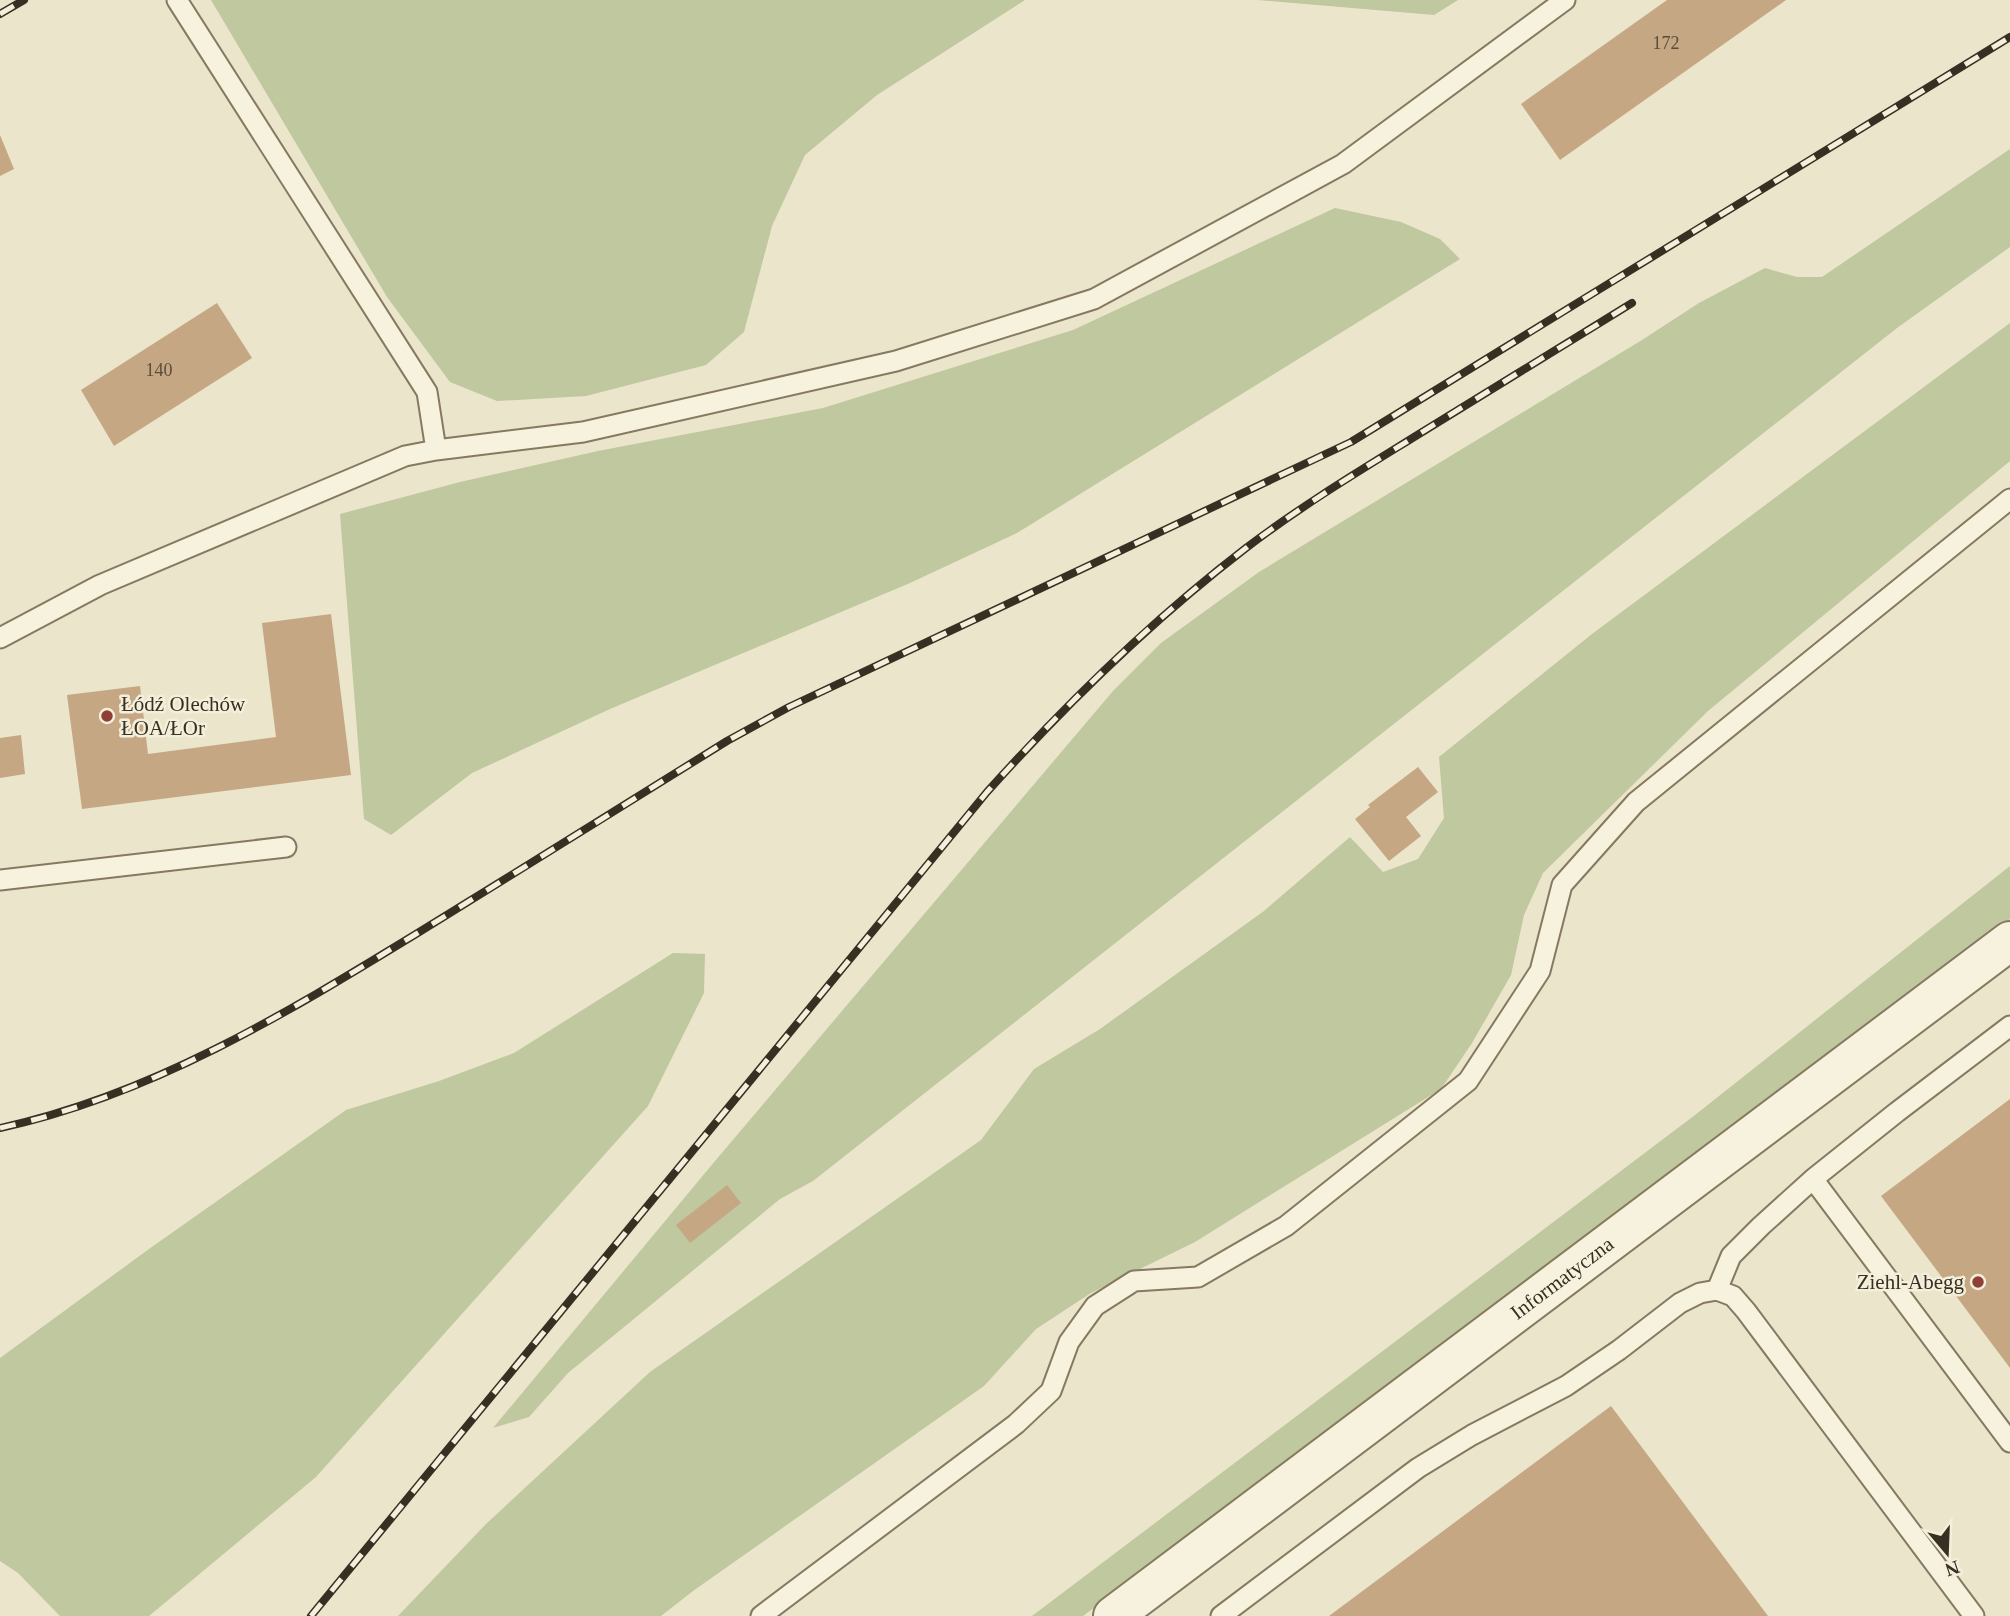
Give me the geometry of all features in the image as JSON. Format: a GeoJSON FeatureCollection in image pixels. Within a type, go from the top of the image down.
{"type":"FeatureCollection","features":[{"type":"Feature","properties":{"kind":"street","name":"Informatyczna"},"geometry":{"type":"LineString","coordinates":[[1113,1616],[2010,941]]}},
{"type":"Feature","properties":{"kind":"lane"},"geometry":{"type":"LineString","coordinates":[[177,0],[428,392],[436,450]]}},
{"type":"Feature","properties":{"kind":"lane"},"geometry":{"type":"LineString","coordinates":[[0,638],[100,585],[405,456],[583,432],[883,364],[1094,299],[1343,164],[1565,0]]}},
{"type":"Feature","properties":{"kind":"lane"},"geometry":{"type":"LineString","coordinates":[[761,1616],[1016,1424],[1051,1391],[1069,1342],[1095,1306],[1134,1281],[1198,1277],[1286,1226],[1468,1081],[1540,971],[1562,885],[1636,802],[2010,499]]}},
{"type":"Feature","properties":{"kind":"lane"},"geometry":{"type":"LineString","coordinates":[[0,880],[286,848]]}},
{"type":"Feature","properties":{"kind":"lane"},"geometry":{"type":"LineString","coordinates":[[1717,1290],[1731,1256],[1761,1226],[1896,1112],[2010,1026]]}},
{"type":"Feature","properties":{"kind":"lane"},"geometry":{"type":"LineString","coordinates":[[1814,1179],[2010,1441]]}},
{"type":"Feature","properties":{"kind":"lane"},"geometry":{"type":"LineString","coordinates":[[1221,1616],[1418,1468],[1472,1435],[1566,1386],[1680,1303],[1700,1293],[1717,1290],[1733,1296],[1746,1311],[1974,1616]]}},
{"type":"Feature","properties":{"kind":"green space"},"geometry":{"type":"Polygon","coordinates":[[[211,0],[1025,0],[877,95],[805,155],[772,226],[744,332],[706,365],[586,396],[497,401],[450,382],[387,297],[211,0]]]}},
{"type":"Feature","properties":{"kind":"green space"},"geometry":{"type":"Polygon","coordinates":[[[1258,0],[1458,0],[1434,15],[1258,0]]]}},
{"type":"Feature","properties":{"kind":"green space"},"geometry":{"type":"Polygon","coordinates":[[[2010,149],[2010,247],[1897,328],[813,1181],[780,1199],[568,1373],[529,1417],[493,1428],[1113,691],[1161,643],[1259,572],[1699,303],[1765,268],[1797,277],[1822,277],[2010,149]]]}},
{"type":"Feature","properties":{"kind":"green space"},"geometry":{"type":"Polygon","coordinates":[[[1335,208],[1401,222],[1440,239],[1460,259],[1017,533],[910,583],[610,709],[472,773],[391,835],[364,819],[340,514],[460,482],[598,451],[823,408],[1073,330],[1335,208]]]}},
{"type":"Feature","properties":{"kind":"green space"},"geometry":{"type":"Polygon","coordinates":[[[2010,323],[2010,461],[1708,711],[1543,873],[1524,915],[1511,975],[1472,1043],[1441,1089],[1195,1242],[1091,1293],[1036,1329],[984,1386],[661,1616],[398,1616],[486,1524],[650,1372],[981,1140],[1034,1069],[1100,1029],[1264,911],[1350,837],[1383,872],[1418,859],[1444,818],[1439,757],[1592,634],[2010,323]]]}},
{"type":"Feature","properties":{"kind":"green space"},"geometry":{"type":"Polygon","coordinates":[[[2010,866],[2010,919],[1083,1616],[1032,1616],[1695,1115],[2010,866]]]}},
{"type":"Feature","properties":{"kind":"green space"},"geometry":{"type":"Polygon","coordinates":[[[673,953],[705,954],[704,993],[648,1106],[316,1477],[149,1616],[60,1616],[18,1573],[0,1561],[0,1358],[346,1110],[439,1081],[514,1053],[673,953]]]}},
{"type":"Feature","properties":{"kind":"building"},"geometry":{"type":"Polygon","coordinates":[[[1667,0],[1786,0],[1560,160],[1521,104],[1667,0]]]}},
{"type":"Feature","properties":{"kind":"building"},"geometry":{"type":"Polygon","coordinates":[[[0,135],[14,169],[0,176],[0,135]]]}},
{"type":"Feature","properties":{"kind":"building"},"geometry":{"type":"Polygon","coordinates":[[[217,303],[252,358],[114,446],[81,390],[217,303]]]}},
{"type":"Feature","properties":{"kind":"building","name":"Łódź Olechów ŁOA/ŁOr"},"geometry":{"type":"Polygon","coordinates":[[[331,614],[351,775],[82,809],[67,695],[140,686],[148,754],[276,737],[262,623],[331,614]]]}},
{"type":"Feature","properties":{"kind":"building"},"geometry":{"type":"Polygon","coordinates":[[[21,735],[25,774],[0,778],[0,738],[21,735]]]}},
{"type":"Feature","properties":{"kind":"building"},"geometry":{"type":"Polygon","coordinates":[[[1418,767],[1438,792],[1406,817],[1421,836],[1389,861],[1355,819],[1370,807],[1368,805],[1418,767]]]}},
{"type":"Feature","properties":{"kind":"building","name":"Ziehl-Abegg"},"geometry":{"type":"Polygon","coordinates":[[[2010,1099],[2010,1368],[1881,1196],[2010,1099]]]}},
{"type":"Feature","properties":{"kind":"building"},"geometry":{"type":"Polygon","coordinates":[[[727,1185],[741,1203],[690,1243],[676,1225],[727,1185]]]}},
{"type":"Feature","properties":{"kind":"building"},"geometry":{"type":"Polygon","coordinates":[[[1611,1406],[1768,1616],[1329,1616],[1611,1406]]]}},
{"type":"Feature","properties":{"kind":"railway"},"geometry":{"type":"LineString","coordinates":[[0,14],[24,0]]}},
{"type":"Feature","properties":{"kind":"railway"},"geometry":{"type":"LineString","coordinates":[[0,1128],[111,1095],[216,1049],[367,964],[727,741],[789,707],[1351,442],[2010,37]]}},
{"type":"Feature","properties":{"kind":"railway"},"geometry":{"type":"LineString","coordinates":[[311,1616],[987,792],[1079,695],[1177,604],[1267,533],[1353,475],[1632,303]]}},
{"type":"Feature","properties":{"kind":"place","name":"Łódź Olechów ŁOA/ŁOr"},"geometry":{"type":"Point","coordinates":[107,716]}},
{"type":"Feature","properties":{"kind":"place","name":"Ziehl-Abegg"},"geometry":{"type":"Point","coordinates":[1978,1282]}}]}
